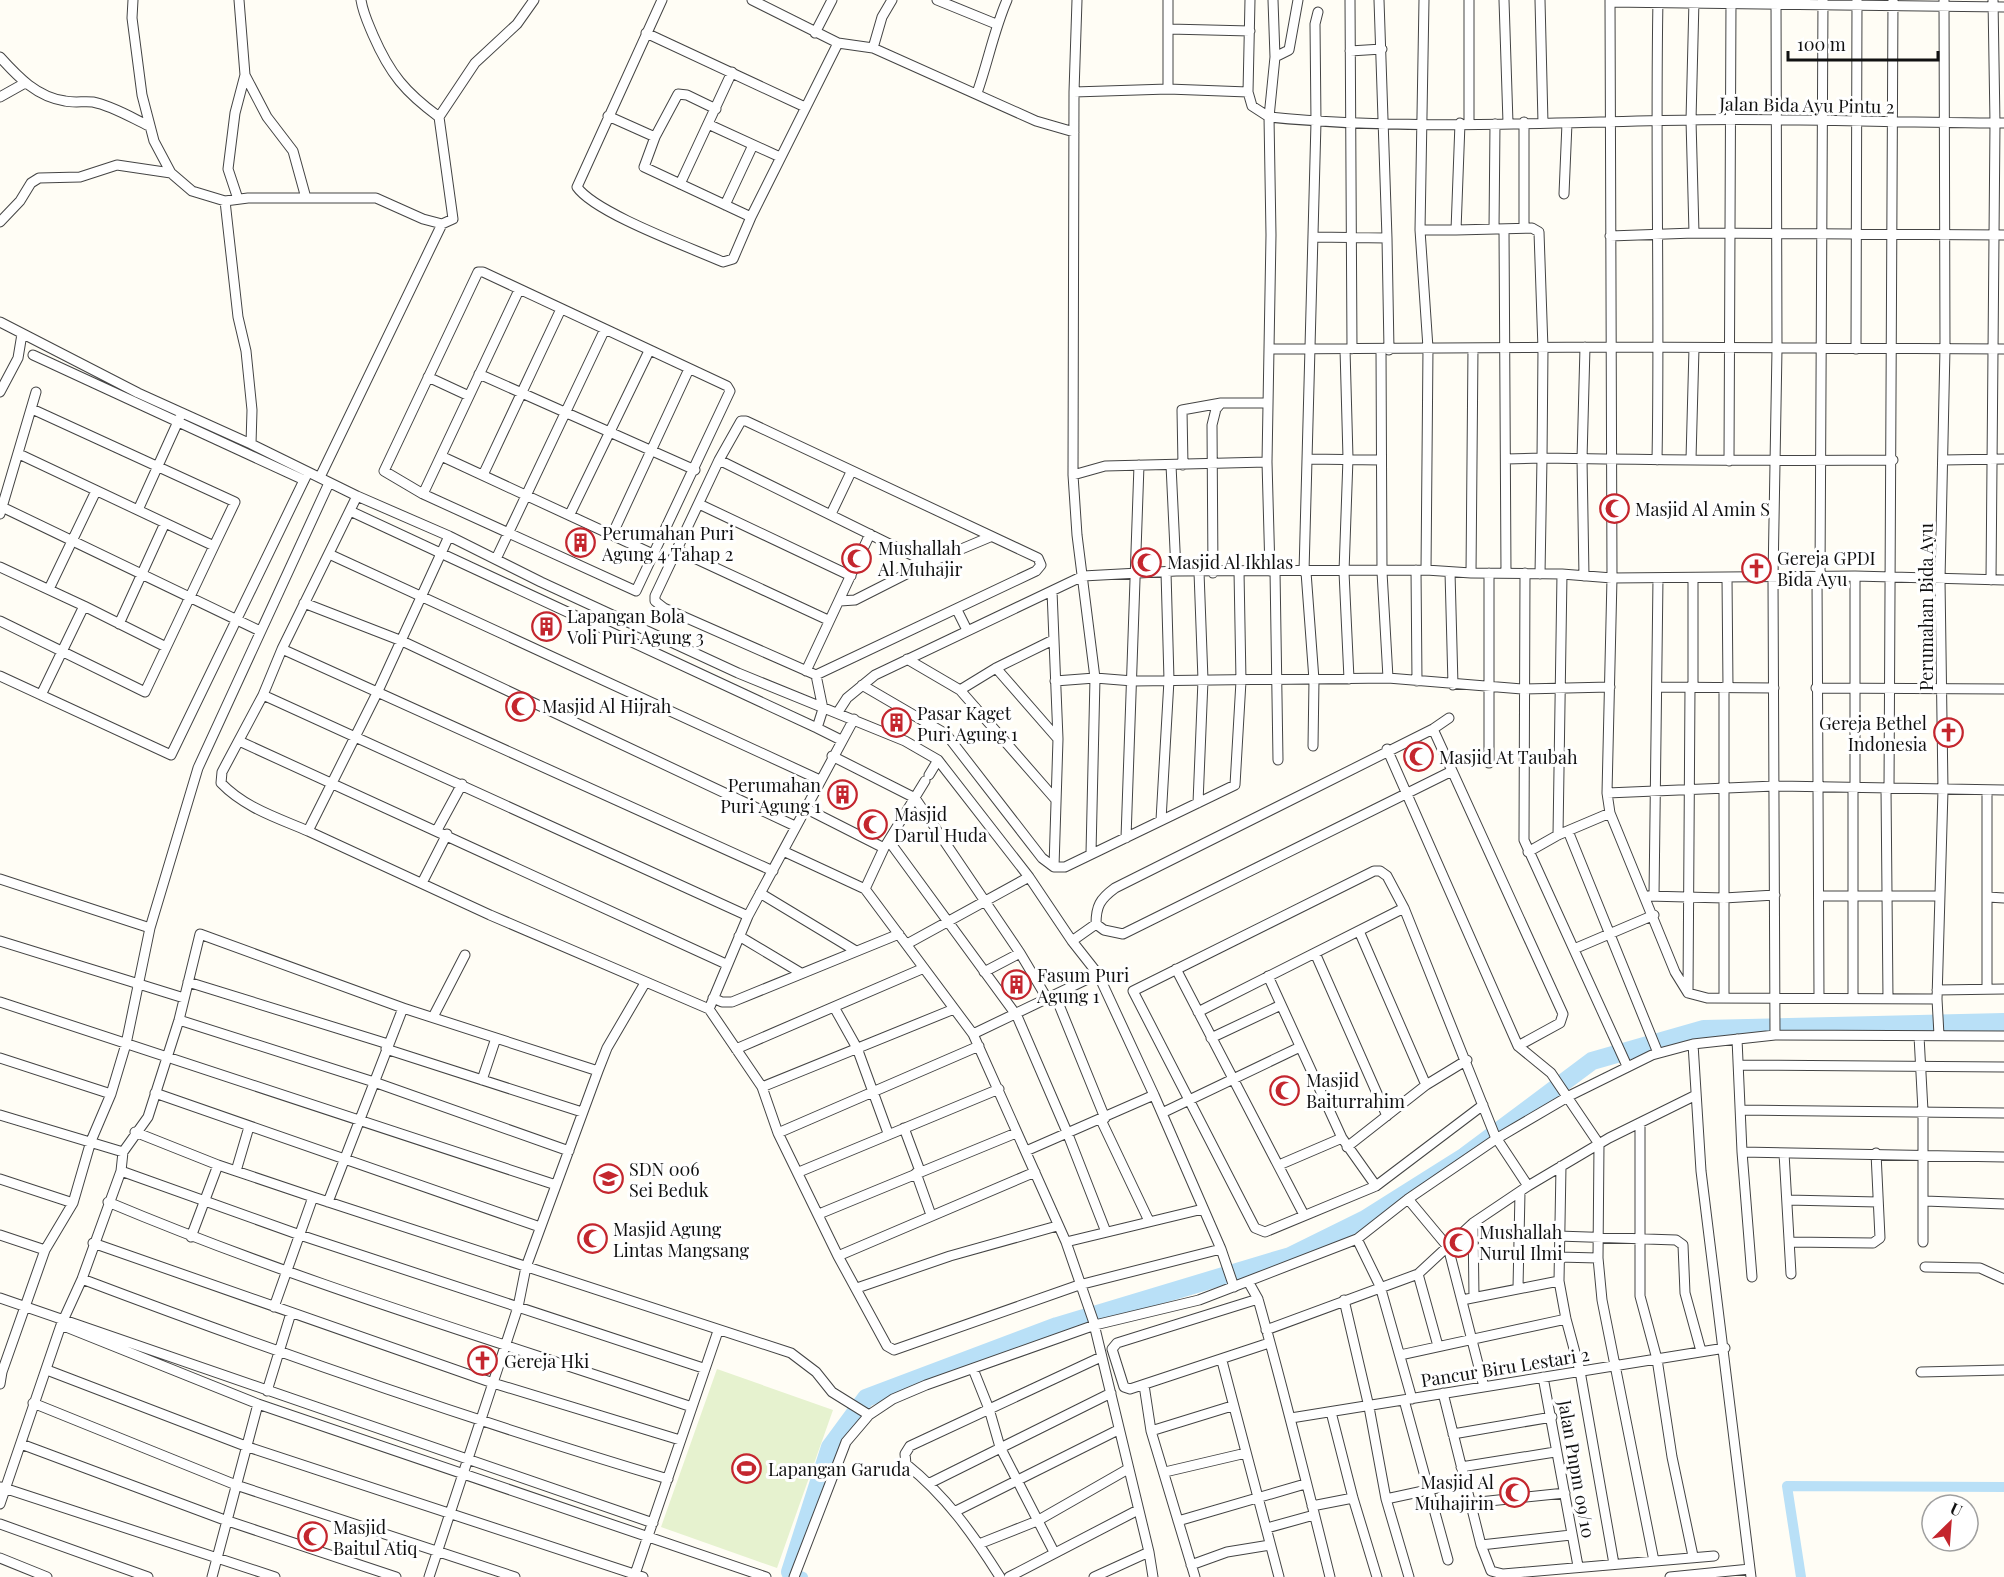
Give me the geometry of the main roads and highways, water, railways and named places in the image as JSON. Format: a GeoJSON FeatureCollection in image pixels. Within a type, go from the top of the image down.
{"type":"FeatureCollection","features":[{"type":"Feature","properties":{"kind":"waterway"},"geometry":{"type":"LineString","coordinates":[[790,1572],[830,1447],[866,1398],[1057,1326],[1290,1256],[1365,1219],[1465,1156],[1592,1061],[1704,1029],[2004,1022]]}},
{"type":"Feature","properties":{"kind":"waterway"},"geometry":{"type":"LineString","coordinates":[[1801,1577],[1787,1486],[2004,1487]]}},
{"type":"Feature","properties":{"kind":"waterway"},"geometry":{"type":"LineString","coordinates":[[790,1572],[803,1577]]}},
{"type":"Feature","properties":{"kind":"place","name":"Masjid Al Amin S"},"geometry":{"type":"Point","coordinates":[1614,509]}},
{"type":"Feature","properties":{"kind":"place","name":"Perumahan Puri Agung 4 Tahap 2"},"geometry":{"type":"Point","coordinates":[581,543]}},
{"type":"Feature","properties":{"kind":"place","name":"Mushallah Al Muhajir"},"geometry":{"type":"Point","coordinates":[857,558]}},
{"type":"Feature","properties":{"kind":"place","name":"Masjid Al Ikhlas"},"geometry":{"type":"Point","coordinates":[1146,562]}},
{"type":"Feature","properties":{"kind":"place","name":"Gereja GPDI Bida Ayu"},"geometry":{"type":"Point","coordinates":[1756,568]}},
{"type":"Feature","properties":{"kind":"place","name":"Lapangan Bola Voli Puri Agung 3"},"geometry":{"type":"Point","coordinates":[546,626]}},
{"type":"Feature","properties":{"kind":"place","name":"Masjid Al Hijrah"},"geometry":{"type":"Point","coordinates":[521,706]}},
{"type":"Feature","properties":{"kind":"place","name":"Pasar Kaget Puri Agung 1"},"geometry":{"type":"Point","coordinates":[896,723]}},
{"type":"Feature","properties":{"kind":"place","name":"Gereja Bethel Indonesia"},"geometry":{"type":"Point","coordinates":[1948,733]}},
{"type":"Feature","properties":{"kind":"place","name":"Masjid At Taubah"},"geometry":{"type":"Point","coordinates":[1418,757]}},
{"type":"Feature","properties":{"kind":"place","name":"Perumahan Puri Agung 1"},"geometry":{"type":"Point","coordinates":[842,795]}},
{"type":"Feature","properties":{"kind":"place","name":"Masjid Darul Huda"},"geometry":{"type":"Point","coordinates":[873,824]}},
{"type":"Feature","properties":{"kind":"place","name":"Fasum Puri Agung 1"},"geometry":{"type":"Point","coordinates":[1016,985]}},
{"type":"Feature","properties":{"kind":"place","name":"Masjid Baiturrahim"},"geometry":{"type":"Point","coordinates":[1285,1090]}},
{"type":"Feature","properties":{"kind":"place","name":"SDN 006 Sei Beduk"},"geometry":{"type":"Point","coordinates":[608,1179]}},
{"type":"Feature","properties":{"kind":"place","name":"Masjid Agung Lintas Mangsang"},"geometry":{"type":"Point","coordinates":[592,1239]}},
{"type":"Feature","properties":{"kind":"place","name":"Mushallah Nurul Ilmi"},"geometry":{"type":"Point","coordinates":[1458,1242]}},
{"type":"Feature","properties":{"kind":"place","name":"Gereja Hki"},"geometry":{"type":"Point","coordinates":[483,1361]}},
{"type":"Feature","properties":{"kind":"place","name":"Lapangan Garuda"},"geometry":{"type":"Point","coordinates":[747,1469]}},
{"type":"Feature","properties":{"kind":"place","name":"Masjid Al Muhajirin"},"geometry":{"type":"Point","coordinates":[1515,1492]}},
{"type":"Feature","properties":{"kind":"place","name":"Masjid Baitul Atiq"},"geometry":{"type":"Point","coordinates":[312,1537]}}]}
